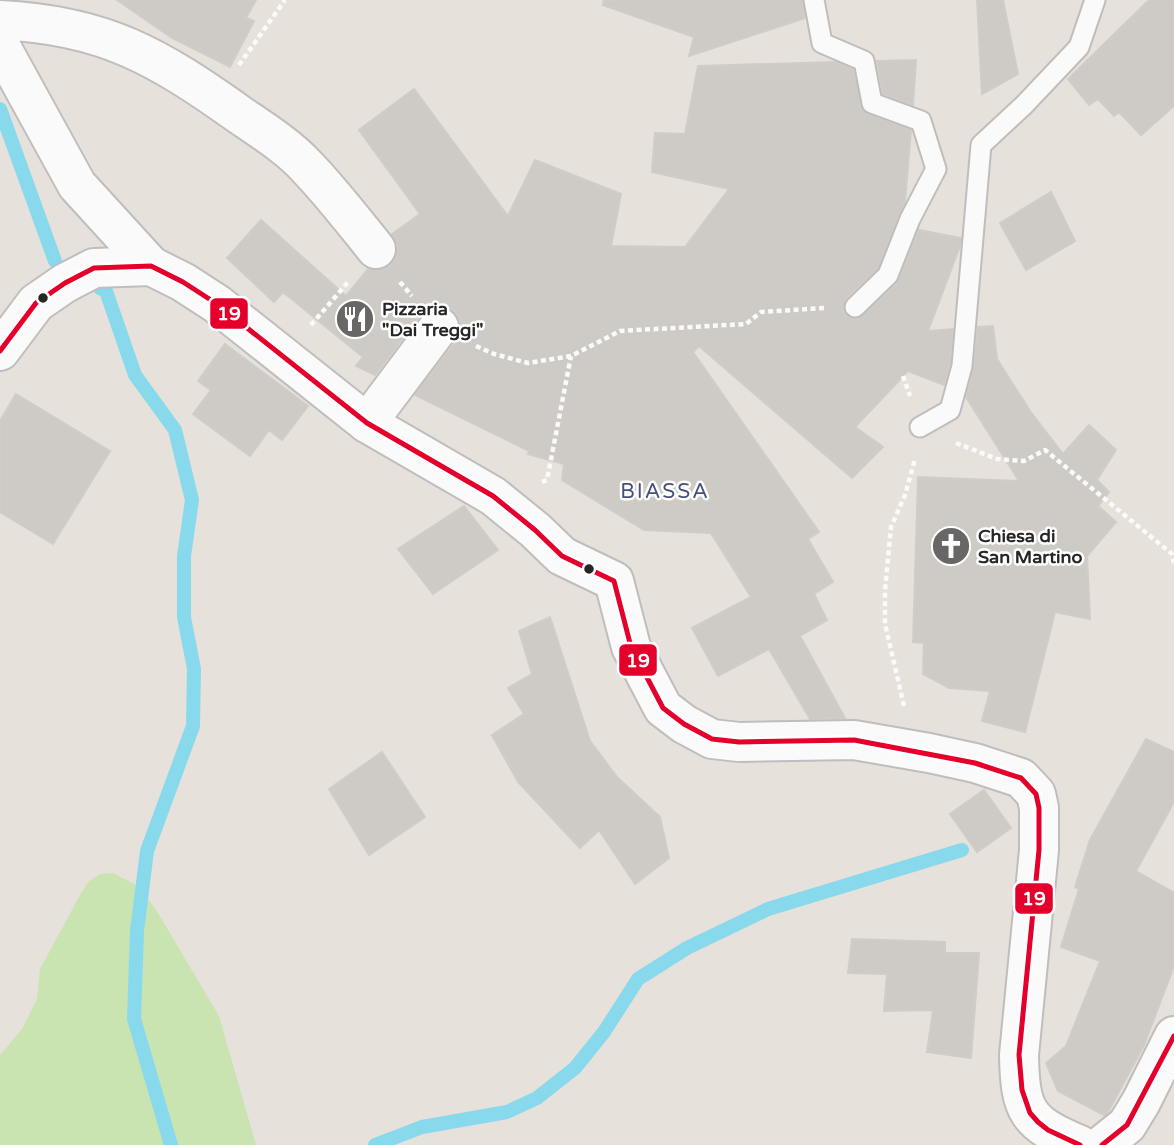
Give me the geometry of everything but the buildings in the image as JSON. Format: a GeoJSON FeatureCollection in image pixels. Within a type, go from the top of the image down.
{"type":"FeatureCollection","features":[{"type":"Feature","properties":{"kind":"street"},"geometry":{"type":"LineString","coordinates":[[0,20],[73,28],[111,39],[148,55],[215,97],[305,165],[376,249]]}},
{"type":"Feature","properties":{"kind":"street"},"geometry":{"type":"LineString","coordinates":[[0,45],[77,185],[151,266],[206,297],[367,423],[493,496],[562,556],[614,581],[631,647],[663,708],[684,724],[712,739],[740,742],[854,740],[975,763],[1021,778],[1036,794],[1039,808],[1039,849],[1019,1055],[1020,1089],[1030,1115],[1043,1127],[1080,1145]]}},
{"type":"Feature","properties":{"kind":"street"},"geometry":{"type":"LineString","coordinates":[[0,351],[36,303],[65,283],[94,268],[151,266]]}},
{"type":"Feature","properties":{"kind":"street"},"geometry":{"type":"LineString","coordinates":[[367,423],[439,327]]}},
{"type":"Feature","properties":{"kind":"street"},"geometry":{"type":"LineString","coordinates":[[1102,1145],[1127,1125],[1174,1036]]}},
{"type":"Feature","properties":{"kind":"lane"},"geometry":{"type":"LineString","coordinates":[[814,0],[822,43],[864,61],[872,103],[920,121],[936,169],[910,219],[888,275],[855,307]]}},
{"type":"Feature","properties":{"kind":"lane"},"geometry":{"type":"LineString","coordinates":[[920,427],[950,410],[962,366],[981,145],[1024,105],[1079,47],[1095,0]]}},
{"type":"Feature","properties":{"kind":"path"},"geometry":{"type":"LineString","coordinates":[[215,97],[285,0]]}},
{"type":"Feature","properties":{"kind":"path"},"geometry":{"type":"LineString","coordinates":[[284,356],[376,249],[399,281],[439,327],[494,354],[528,363],[571,356],[620,331],[746,324],[761,312],[855,307]]}},
{"type":"Feature","properties":{"kind":"path"},"geometry":{"type":"LineString","coordinates":[[493,496],[547,480],[571,356]]}},
{"type":"Feature","properties":{"kind":"path"},"geometry":{"type":"LineString","coordinates":[[929,753],[908,718],[885,624],[891,527],[905,495],[920,427],[997,459],[1024,461],[1045,450],[1172,554],[1174,564]]}},
{"type":"Feature","properties":{"kind":"green space"},"geometry":{"type":"Polygon","coordinates":[[[113,873],[140,887],[219,1016],[256,1145],[0,1145],[0,1055],[22,1029],[37,999],[40,969],[80,895],[89,881],[100,874],[113,873]]]}},
{"type":"Feature","properties":{"kind":"waterway"},"geometry":{"type":"LineString","coordinates":[[0,109],[55,261]]}},
{"type":"Feature","properties":{"kind":"waterway"},"geometry":{"type":"LineString","coordinates":[[100,288],[106,291],[135,375],[175,430],[192,500],[184,556],[184,617],[194,669],[193,726],[147,851],[137,931],[134,1019],[171,1145]]}},
{"type":"Feature","properties":{"kind":"waterway"},"geometry":{"type":"LineString","coordinates":[[375,1145],[422,1127],[507,1112],[537,1098],[575,1068],[604,1032],[638,979],[687,948],[768,909],[962,850]]}},
{"type":"Feature","properties":{"kind":"transit line","name":"19"},"geometry":{"type":"LineString","coordinates":[[0,351],[36,303],[65,283],[94,268],[151,266],[183,282],[217,304],[367,423],[493,496],[562,556],[614,581],[631,647],[663,708],[684,724],[712,739],[739,742],[854,740],[975,763],[1021,778],[1036,794],[1039,808],[1039,850],[1019,1055],[1022,1090],[1030,1113],[1038,1122],[1048,1130],[1080,1145]]}},
{"type":"Feature","properties":{"kind":"transit line","name":"19"},"geometry":{"type":"LineString","coordinates":[[1102,1145],[1127,1125],[1174,1036]]}},
{"type":"Feature","properties":{"kind":"place","name":"Pizzaria \"Dai Treggi\""},"geometry":{"type":"Point","coordinates":[355,319]}},
{"type":"Feature","properties":{"kind":"place","name":"Chiesa di San Martino"},"geometry":{"type":"Point","coordinates":[951,546]}},
{"type":"Feature","properties":{"kind":"district","name":"BIASSA"},"geometry":{"type":"Point","coordinates":[665,491]}}]}
